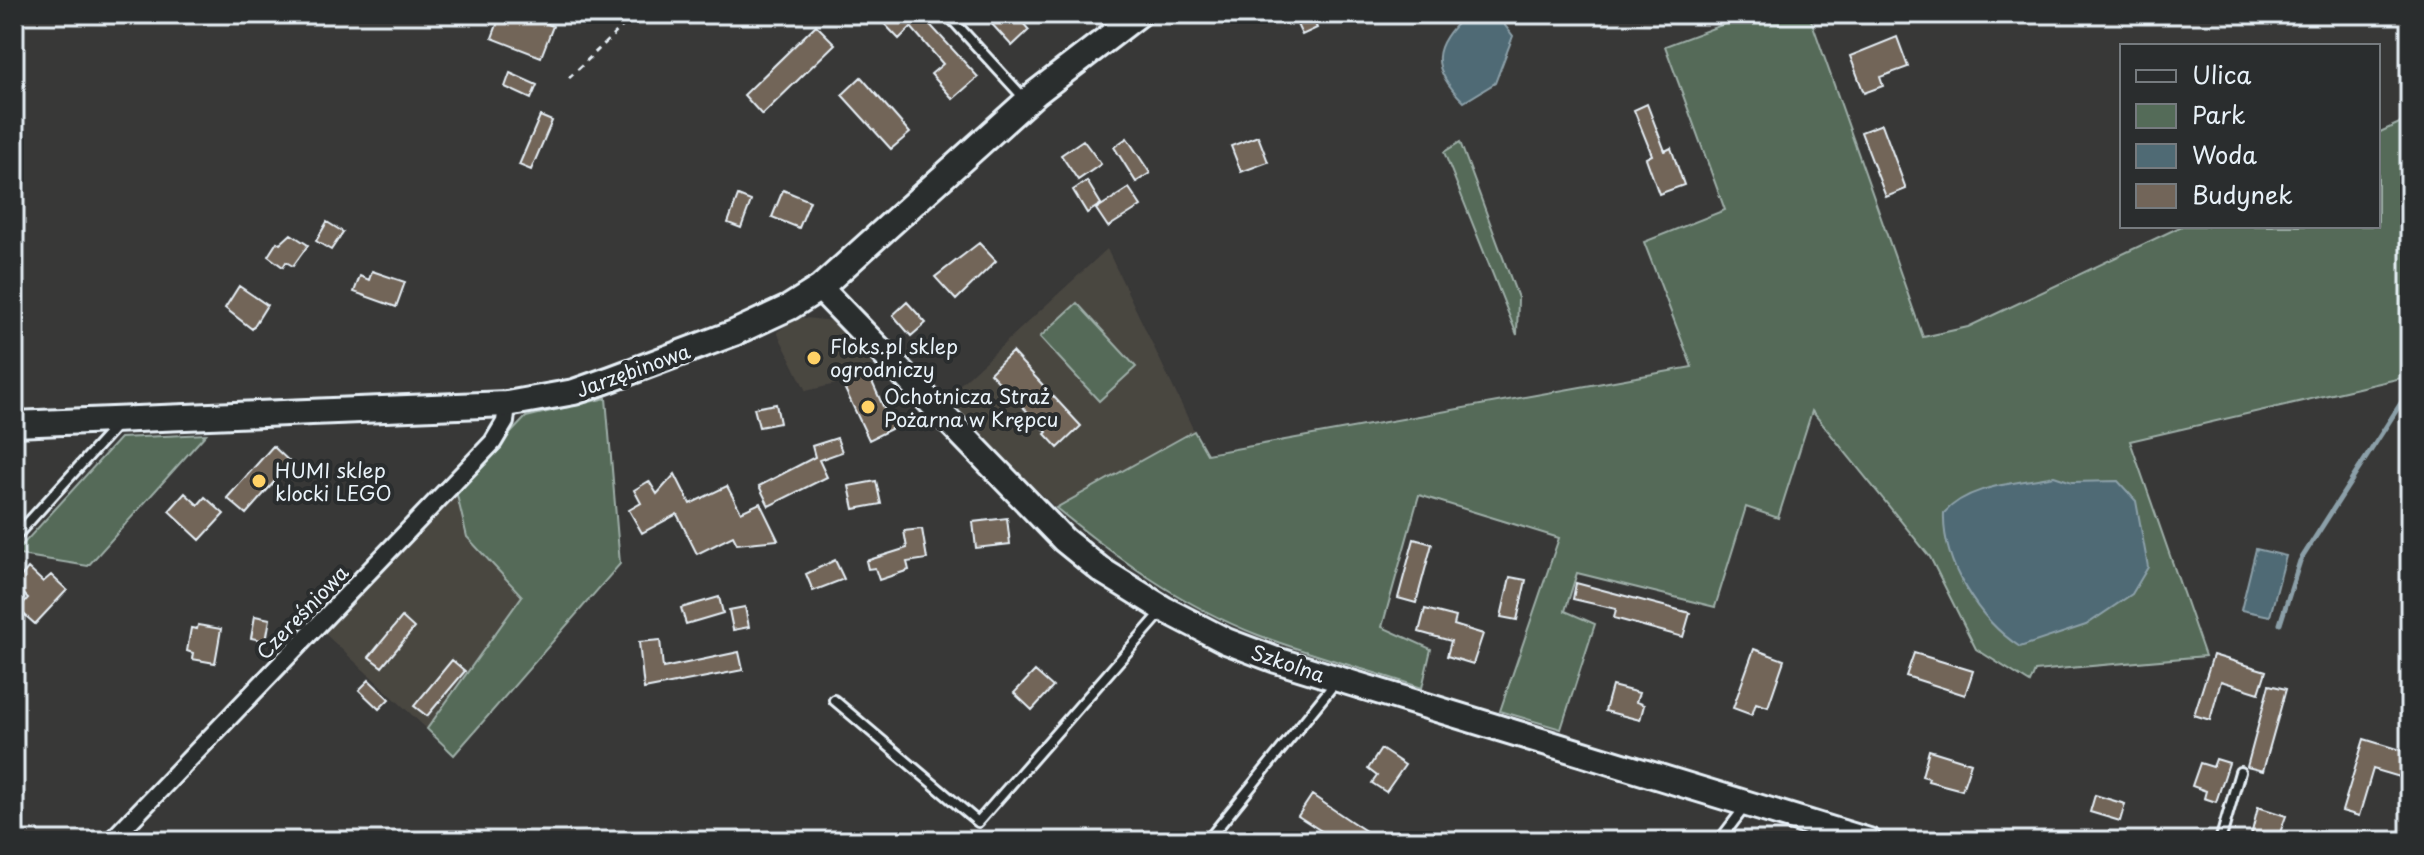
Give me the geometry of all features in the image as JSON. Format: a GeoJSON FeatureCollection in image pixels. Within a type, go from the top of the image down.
{"type":"FeatureCollection","features":[{"type":"Feature","properties":{"kind":"street","name":"Jarzębinowa"},"geometry":{"type":"LineString","coordinates":[[14,424],[507,404],[574,392],[611,379],[734,333],[820,288],[1027,102],[1139,14]]}},
{"type":"Feature","properties":{"kind":"street","name":"Szkolna"},"geometry":{"type":"LineString","coordinates":[[820,288],[1044,522],[1101,570],[1164,609],[1226,641],[1338,680],[1869,841]]}},
{"type":"Feature","properties":{"kind":"street","name":"Czereśniowa"},"geometry":{"type":"LineString","coordinates":[[111,841],[493,442],[505,422],[507,404]]}},
{"type":"Feature","properties":{"kind":"lane"},"geometry":{"type":"LineString","coordinates":[[947,14],[1027,102]]}},
{"type":"Feature","properties":{"kind":"lane"},"geometry":{"type":"LineString","coordinates":[[14,538],[122,419]]}},
{"type":"Feature","properties":{"kind":"lane"},"geometry":{"type":"LineString","coordinates":[[834,700],[978,822],[1164,609]]}},
{"type":"Feature","properties":{"kind":"lane"},"geometry":{"type":"LineString","coordinates":[[1207,841],[1338,680]]}},
{"type":"Feature","properties":{"kind":"lane"},"geometry":{"type":"LineString","coordinates":[[2220,841],[2240,772]]}},
{"type":"Feature","properties":{"kind":"lane"},"geometry":{"type":"LineString","coordinates":[[1719,841],[1747,804]]}},
{"type":"Feature","properties":{"kind":"path"},"geometry":{"type":"LineString","coordinates":[[569,78],[635,14]]}},
{"type":"Feature","properties":{"kind":"shaded area"},"geometry":{"type":"Polygon","coordinates":[[[1107,249],[1194,431],[1056,508],[943,400],[1107,249]]]}},
{"type":"Feature","properties":{"kind":"shaded area"},"geometry":{"type":"Polygon","coordinates":[[[797,317],[833,321],[873,365],[836,384],[806,391],[777,332],[797,317]]]}},
{"type":"Feature","properties":{"kind":"shaded area"},"geometry":{"type":"Polygon","coordinates":[[[456,491],[467,537],[522,596],[427,729],[323,632],[456,491]]]}},
{"type":"Feature","properties":{"kind":"green space"},"geometry":{"type":"Polygon","coordinates":[[[1751,14],[1809,14],[1923,337],[1968,327],[2178,228],[2380,228],[2380,132],[2410,118],[2410,376],[2130,441],[2205,656],[2035,671],[2030,683],[1976,649],[1930,557],[1812,411],[1778,518],[1746,507],[1715,607],[1577,573],[1565,611],[1595,624],[1561,729],[1500,711],[1559,538],[1419,495],[1382,627],[1431,649],[1422,688],[1298,649],[1230,623],[1152,580],[1056,508],[1194,431],[1207,454],[1692,367],[1644,242],[1725,210],[1665,46],[1751,14]]]}},
{"type":"Feature","properties":{"kind":"green space"},"geometry":{"type":"Polygon","coordinates":[[[1460,142],[1518,298],[1517,335],[1444,152],[1460,142]]]}},
{"type":"Feature","properties":{"kind":"green space"},"geometry":{"type":"Polygon","coordinates":[[[1077,303],[1136,367],[1099,401],[1040,337],[1077,303]]]}},
{"type":"Feature","properties":{"kind":"green space"},"geometry":{"type":"Polygon","coordinates":[[[606,398],[620,564],[454,755],[427,729],[522,596],[467,537],[456,491],[526,417],[606,398]]]}},
{"type":"Feature","properties":{"kind":"green space"},"geometry":{"type":"Polygon","coordinates":[[[206,434],[88,566],[14,554],[120,438],[206,434]]]}},
{"type":"Feature","properties":{"kind":"water"},"geometry":{"type":"Polygon","coordinates":[[[1467,14],[1496,14],[1513,36],[1495,83],[1464,102],[1445,78],[1439,57],[1446,36],[1467,14]]]}},
{"type":"Feature","properties":{"kind":"water"},"geometry":{"type":"Polygon","coordinates":[[[2054,476],[2072,482],[2118,481],[2136,501],[2148,567],[2132,594],[2086,625],[2020,647],[1991,622],[1966,589],[1949,551],[1944,513],[1955,503],[1980,491],[2054,476]]]}},
{"type":"Feature","properties":{"kind":"water"},"geometry":{"type":"Polygon","coordinates":[[[2256,549],[2286,556],[2270,616],[2241,610],[2256,549]]]}},
{"type":"Feature","properties":{"kind":"building"},"geometry":{"type":"Polygon","coordinates":[[[501,14],[521,14],[553,26],[541,57],[492,38],[501,14]]]}},
{"type":"Feature","properties":{"kind":"building"},"geometry":{"type":"Polygon","coordinates":[[[875,14],[926,14],[923,17],[978,77],[953,99],[931,74],[943,64],[911,27],[899,39],[875,14]]]}},
{"type":"Feature","properties":{"kind":"building"},"geometry":{"type":"Polygon","coordinates":[[[999,14],[1032,14],[1023,23],[1029,30],[1012,46],[990,22],[999,14]]]}},
{"type":"Feature","properties":{"kind":"building"},"geometry":{"type":"Polygon","coordinates":[[[1292,14],[1311,14],[1317,28],[1302,35],[1292,14]]]}},
{"type":"Feature","properties":{"kind":"building"},"geometry":{"type":"Polygon","coordinates":[[[816,25],[835,44],[762,115],[744,95],[816,25]]]}},
{"type":"Feature","properties":{"kind":"building"},"geometry":{"type":"Polygon","coordinates":[[[1897,37],[1908,67],[1880,77],[1883,86],[1864,93],[1850,56],[1897,37]]]}},
{"type":"Feature","properties":{"kind":"building"},"geometry":{"type":"Polygon","coordinates":[[[510,73],[537,85],[531,99],[505,87],[510,73]]]}},
{"type":"Feature","properties":{"kind":"building"},"geometry":{"type":"Polygon","coordinates":[[[861,77],[910,133],[891,149],[842,95],[861,77]]]}},
{"type":"Feature","properties":{"kind":"building"},"geometry":{"type":"Polygon","coordinates":[[[1647,104],[1665,151],[1671,148],[1684,185],[1659,194],[1646,158],[1652,155],[1634,110],[1647,104]]]}},
{"type":"Feature","properties":{"kind":"building"},"geometry":{"type":"Polygon","coordinates":[[[540,116],[552,121],[531,170],[519,165],[540,116]]]}},
{"type":"Feature","properties":{"kind":"building"},"geometry":{"type":"Polygon","coordinates":[[[1882,124],[1906,189],[1886,197],[1861,132],[1882,124]]]}},
{"type":"Feature","properties":{"kind":"building"},"geometry":{"type":"Polygon","coordinates":[[[1258,136],[1268,162],[1241,172],[1231,146],[1258,136]]]}},
{"type":"Feature","properties":{"kind":"building"},"geometry":{"type":"Polygon","coordinates":[[[1127,138],[1150,173],[1136,182],[1114,147],[1127,138]]]}},
{"type":"Feature","properties":{"kind":"building"},"geometry":{"type":"Polygon","coordinates":[[[1083,140],[1101,164],[1078,180],[1061,155],[1083,140]]]}},
{"type":"Feature","properties":{"kind":"building"},"geometry":{"type":"Polygon","coordinates":[[[1087,181],[1101,204],[1087,213],[1073,190],[1087,181]]]}},
{"type":"Feature","properties":{"kind":"building"},"geometry":{"type":"Polygon","coordinates":[[[1129,188],[1141,206],[1108,227],[1096,209],[1129,188]]]}},
{"type":"Feature","properties":{"kind":"building"},"geometry":{"type":"Polygon","coordinates":[[[783,190],[810,201],[799,228],[772,217],[783,190]]]}},
{"type":"Feature","properties":{"kind":"building"},"geometry":{"type":"Polygon","coordinates":[[[738,196],[751,201],[741,228],[728,223],[738,196]]]}},
{"type":"Feature","properties":{"kind":"building"},"geometry":{"type":"Polygon","coordinates":[[[327,222],[343,232],[331,250],[316,241],[327,222]]]}},
{"type":"Feature","properties":{"kind":"building"},"geometry":{"type":"Polygon","coordinates":[[[291,234],[308,245],[293,266],[286,262],[283,267],[268,256],[277,242],[280,244],[291,234]]]}},
{"type":"Feature","properties":{"kind":"building"},"geometry":{"type":"Polygon","coordinates":[[[979,243],[996,261],[956,300],[935,277],[979,243]]]}},
{"type":"Feature","properties":{"kind":"building"},"geometry":{"type":"Polygon","coordinates":[[[372,271],[405,282],[396,307],[354,292],[360,276],[369,280],[372,271]]]}},
{"type":"Feature","properties":{"kind":"building"},"geometry":{"type":"Polygon","coordinates":[[[239,286],[267,305],[252,329],[225,308],[239,286]]]}},
{"type":"Feature","properties":{"kind":"building"},"geometry":{"type":"Polygon","coordinates":[[[907,302],[926,323],[911,336],[893,315],[907,302]]]}},
{"type":"Feature","properties":{"kind":"building"},"geometry":{"type":"Polygon","coordinates":[[[1012,352],[1081,426],[1058,448],[1045,434],[1047,432],[990,373],[1012,352]]]}},
{"type":"Feature","properties":{"kind":"building","name":"Ochotnicza Straż Pożarna w Krępcu"},"geometry":{"type":"Polygon","coordinates":[[[868,373],[893,428],[869,440],[843,385],[868,373]]]}},
{"type":"Feature","properties":{"kind":"building"},"geometry":{"type":"Polygon","coordinates":[[[776,404],[780,423],[759,427],[754,408],[776,404]]]}},
{"type":"Feature","properties":{"kind":"building"},"geometry":{"type":"Polygon","coordinates":[[[837,438],[842,452],[819,460],[827,477],[769,506],[759,486],[815,457],[812,446],[837,438]]]}},
{"type":"Feature","properties":{"kind":"building","name":"HUMI sklep klocki LEGO"},"geometry":{"type":"Polygon","coordinates":[[[273,446],[291,463],[246,514],[227,498],[273,446]]]}},
{"type":"Feature","properties":{"kind":"building"},"geometry":{"type":"Polygon","coordinates":[[[675,474],[690,504],[727,486],[741,512],[760,503],[778,540],[737,544],[733,536],[697,554],[677,514],[642,533],[629,510],[641,503],[634,490],[649,481],[657,494],[675,474]]]}},
{"type":"Feature","properties":{"kind":"building"},"geometry":{"type":"Polygon","coordinates":[[[876,481],[881,504],[854,509],[849,486],[876,481]]]}},
{"type":"Feature","properties":{"kind":"building"},"geometry":{"type":"Polygon","coordinates":[[[185,493],[198,505],[205,497],[224,514],[200,540],[169,511],[185,493]]]}},
{"type":"Feature","properties":{"kind":"building"},"geometry":{"type":"Polygon","coordinates":[[[1007,518],[1010,544],[976,548],[973,522],[1007,518]]]}},
{"type":"Feature","properties":{"kind":"building"},"geometry":{"type":"Polygon","coordinates":[[[922,529],[927,559],[907,562],[909,570],[879,580],[875,568],[868,569],[866,561],[907,548],[904,531],[922,529]]]}},
{"type":"Feature","properties":{"kind":"building"},"geometry":{"type":"Polygon","coordinates":[[[1414,539],[1432,544],[1416,603],[1398,598],[1414,539]]]}},
{"type":"Feature","properties":{"kind":"building"},"geometry":{"type":"Polygon","coordinates":[[[835,560],[844,579],[813,591],[806,574],[835,560]]]}},
{"type":"Feature","properties":{"kind":"building"},"geometry":{"type":"Polygon","coordinates":[[[28,568],[43,582],[51,575],[67,590],[35,624],[18,609],[28,598],[14,585],[28,568]]]}},
{"type":"Feature","properties":{"kind":"building"},"geometry":{"type":"Polygon","coordinates":[[[1510,577],[1526,580],[1517,620],[1501,617],[1510,577]]]}},
{"type":"Feature","properties":{"kind":"building"},"geometry":{"type":"Polygon","coordinates":[[[1576,583],[1690,613],[1683,637],[1614,618],[1616,609],[1573,599],[1576,583]]]}},
{"type":"Feature","properties":{"kind":"building"},"geometry":{"type":"Polygon","coordinates":[[[719,597],[723,613],[686,624],[681,608],[719,597]]]}},
{"type":"Feature","properties":{"kind":"building"},"geometry":{"type":"Polygon","coordinates":[[[745,607],[749,627],[733,630],[729,610],[745,607]]]}},
{"type":"Feature","properties":{"kind":"building"},"geometry":{"type":"Polygon","coordinates":[[[1425,609],[1456,617],[1454,625],[1483,634],[1473,664],[1447,656],[1451,641],[1419,632],[1425,609]]]}},
{"type":"Feature","properties":{"kind":"building"},"geometry":{"type":"Polygon","coordinates":[[[255,616],[270,619],[266,641],[251,638],[255,616]]]}},
{"type":"Feature","properties":{"kind":"building"},"geometry":{"type":"Polygon","coordinates":[[[402,617],[414,628],[382,667],[369,657],[402,617]]]}},
{"type":"Feature","properties":{"kind":"building"},"geometry":{"type":"Polygon","coordinates":[[[198,625],[221,629],[215,663],[192,659],[193,653],[187,651],[191,628],[197,629],[198,625]]]}},
{"type":"Feature","properties":{"kind":"building"},"geometry":{"type":"Polygon","coordinates":[[[660,640],[663,668],[739,652],[743,670],[644,689],[639,642],[660,640]]]}},
{"type":"Feature","properties":{"kind":"building"},"geometry":{"type":"Polygon","coordinates":[[[1754,649],[1784,660],[1768,707],[1756,703],[1752,715],[1733,708],[1754,649]]]}},
{"type":"Feature","properties":{"kind":"building"},"geometry":{"type":"Polygon","coordinates":[[[1914,653],[1973,671],[1965,695],[1906,676],[1914,653]]]}},
{"type":"Feature","properties":{"kind":"building"},"geometry":{"type":"Polygon","coordinates":[[[2213,655],[2266,671],[2259,693],[2221,681],[2210,720],[2194,715],[2213,655]]]}},
{"type":"Feature","properties":{"kind":"building"},"geometry":{"type":"Polygon","coordinates":[[[452,660],[465,671],[427,716],[414,706],[452,660]]]}},
{"type":"Feature","properties":{"kind":"building"},"geometry":{"type":"Polygon","coordinates":[[[1035,671],[1053,687],[1032,710],[1014,693],[1035,671]]]}},
{"type":"Feature","properties":{"kind":"building"},"geometry":{"type":"Polygon","coordinates":[[[369,680],[389,699],[379,709],[359,690],[369,680]]]}},
{"type":"Feature","properties":{"kind":"building"},"geometry":{"type":"Polygon","coordinates":[[[2269,685],[2286,689],[2263,771],[2247,767],[2269,685]]]}},
{"type":"Feature","properties":{"kind":"building"},"geometry":{"type":"Polygon","coordinates":[[[1612,686],[1639,693],[1636,702],[1644,705],[1640,720],[1605,711],[1612,686]]]}},
{"type":"Feature","properties":{"kind":"building"},"geometry":{"type":"Polygon","coordinates":[[[2364,739],[2410,753],[2410,780],[2373,769],[2359,816],[2342,811],[2364,739]]]}},
{"type":"Feature","properties":{"kind":"building"},"geometry":{"type":"Polygon","coordinates":[[[1381,749],[1405,765],[1386,792],[1372,783],[1377,776],[1368,769],[1381,749]]]}},
{"type":"Feature","properties":{"kind":"building"},"geometry":{"type":"Polygon","coordinates":[[[1929,750],[1971,763],[1962,790],[1928,781],[1929,778],[1922,776],[1929,750]]]}},
{"type":"Feature","properties":{"kind":"building"},"geometry":{"type":"Polygon","coordinates":[[[2216,759],[2229,763],[2216,802],[2204,798],[2206,791],[2192,786],[2200,763],[2213,767],[2216,759]]]}},
{"type":"Feature","properties":{"kind":"building"},"geometry":{"type":"Polygon","coordinates":[[[1312,795],[1381,841],[1337,841],[1298,816],[1312,795]]]}},
{"type":"Feature","properties":{"kind":"building"},"geometry":{"type":"Polygon","coordinates":[[[2095,795],[2125,804],[2120,821],[2090,812],[2095,795]]]}},
{"type":"Feature","properties":{"kind":"building"},"geometry":{"type":"Polygon","coordinates":[[[2258,807],[2286,816],[2277,841],[2260,841],[2251,836],[2258,807]]]}},
{"type":"Feature","properties":{"kind":"waterway"},"geometry":{"type":"LineString","coordinates":[[2280,624],[2300,561],[2410,389]]}},
{"type":"Feature","properties":{"kind":"place","name":"Floks.pl sklep ogrodniczy"},"geometry":{"type":"Point","coordinates":[814,358]}},
{"type":"Feature","properties":{"kind":"place","name":"Ochotnicza Straż Pożarna w Krępcu"},"geometry":{"type":"Point","coordinates":[868,407]}},
{"type":"Feature","properties":{"kind":"place","name":"HUMI sklep klocki LEGO"},"geometry":{"type":"Point","coordinates":[259,481]}}]}
